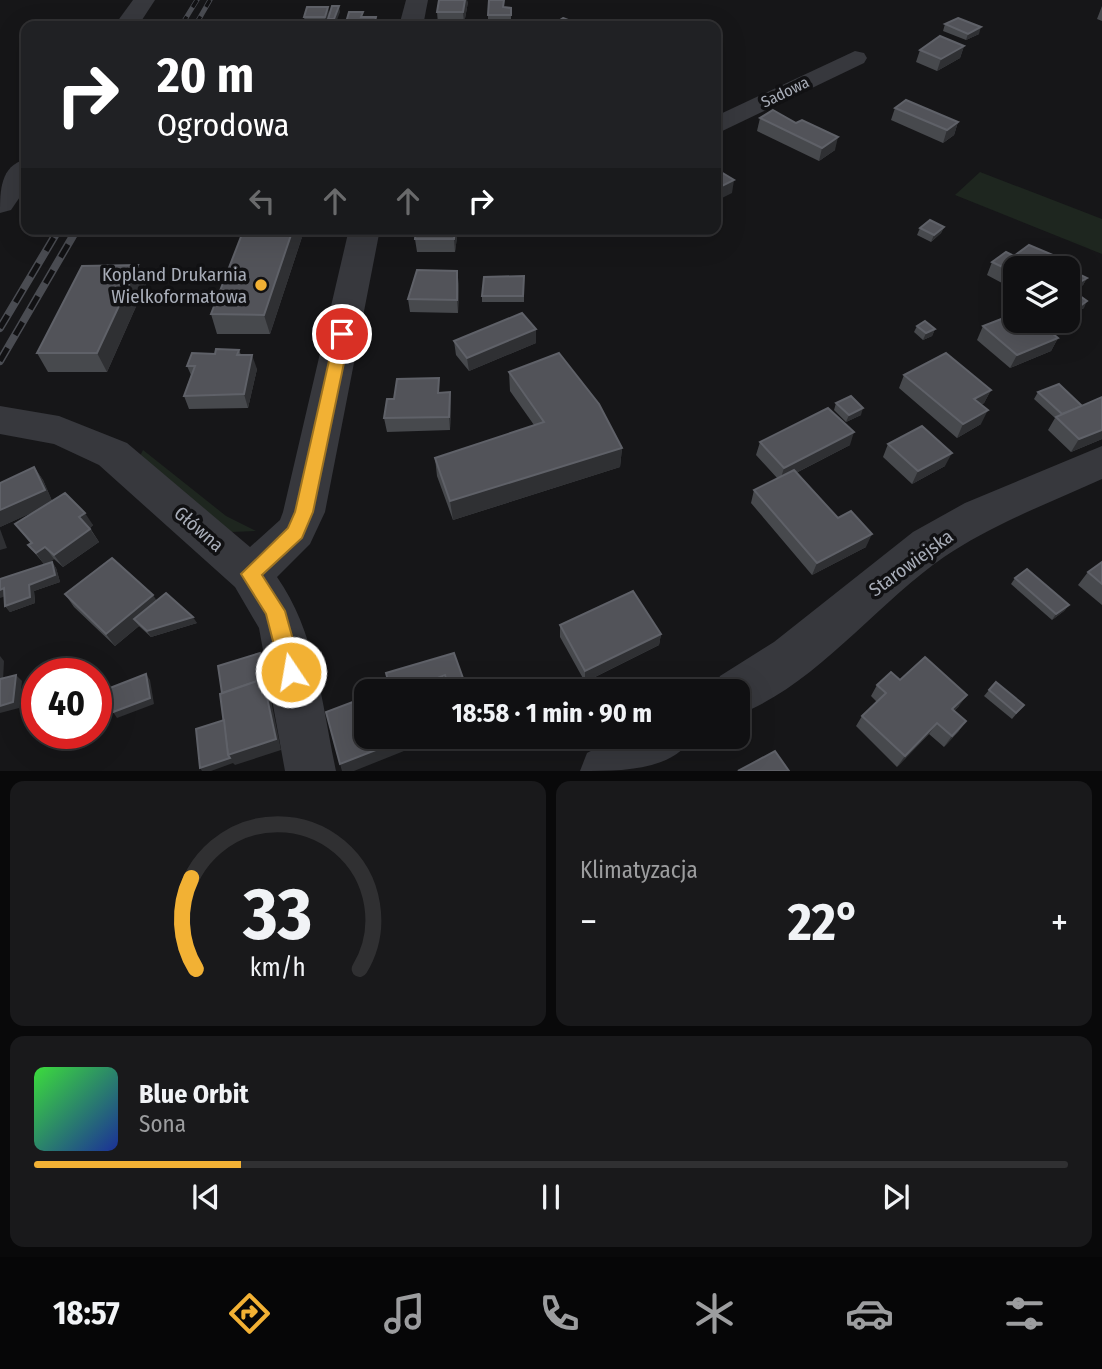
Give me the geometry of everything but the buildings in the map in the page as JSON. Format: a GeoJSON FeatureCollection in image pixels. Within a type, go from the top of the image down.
{"type":"FeatureCollection","features":[{"type":"Feature","properties":{"kind":"street"},"geometry":{"type":"LineString","coordinates":[[129,21],[144,0]]}},
{"type":"Feature","properties":{"kind":"street"},"geometry":{"type":"LineString","coordinates":[[412,21],[417,0]]}},
{"type":"Feature","properties":{"kind":"street","name":"Sadowa"},"geometry":{"type":"LineString","coordinates":[[721,124],[855,58]]}},
{"type":"Feature","properties":{"kind":"street"},"geometry":{"type":"LineString","coordinates":[[0,204],[21,175]]}},
{"type":"Feature","properties":{"kind":"street"},"geometry":{"type":"LineString","coordinates":[[250,574],[295,533],[304,512],[364,235]]}},
{"type":"Feature","properties":{"kind":"street","name":"Główna"},"geometry":{"type":"LineString","coordinates":[[0,420],[61,431],[91,441],[113,454],[250,574],[275,611],[282,628],[311,771]]}},
{"type":"Feature","properties":{"kind":"street","name":"Starowiejska"},"geometry":{"type":"LineString","coordinates":[[750,683],[790,657],[928,545],[980,515],[1102,462]]}},
{"type":"Feature","properties":{"kind":"street"},"geometry":{"type":"LineString","coordinates":[[605,771],[645,749]]}},
{"type":"Feature","properties":{"kind":"shaded area"},"geometry":{"type":"Polygon","coordinates":[[[980,172],[1102,219],[1102,254],[955,195],[980,172]]]}},
{"type":"Feature","properties":{"kind":"shaded area"},"geometry":{"type":"Polygon","coordinates":[[[143,450],[226,516],[256,531],[231,532],[140,456],[143,450]]]}},
{"type":"Feature","properties":{"kind":"railway"},"geometry":{"type":"LineString","coordinates":[[184,21],[197,0]]}},
{"type":"Feature","properties":{"kind":"railway"},"geometry":{"type":"LineString","coordinates":[[198,21],[210,0]]}},
{"type":"Feature","properties":{"kind":"railway"},"geometry":{"type":"LineString","coordinates":[[0,328],[55,235]]}},
{"type":"Feature","properties":{"kind":"railway"},"geometry":{"type":"LineString","coordinates":[[0,361],[74,235]]}},
{"type":"Feature","properties":{"kind":"place","name":"Kopland Drukarnia Wielkoformatowa"},"geometry":{"type":"Point","coordinates":[261,285]}},
{"type":"Feature","properties":{"kind":"route"},"geometry":{"type":"LineString","coordinates":[[291,672],[282,628],[275,611],[250,574],[295,533],[304,512],[342,334]]}}]}
